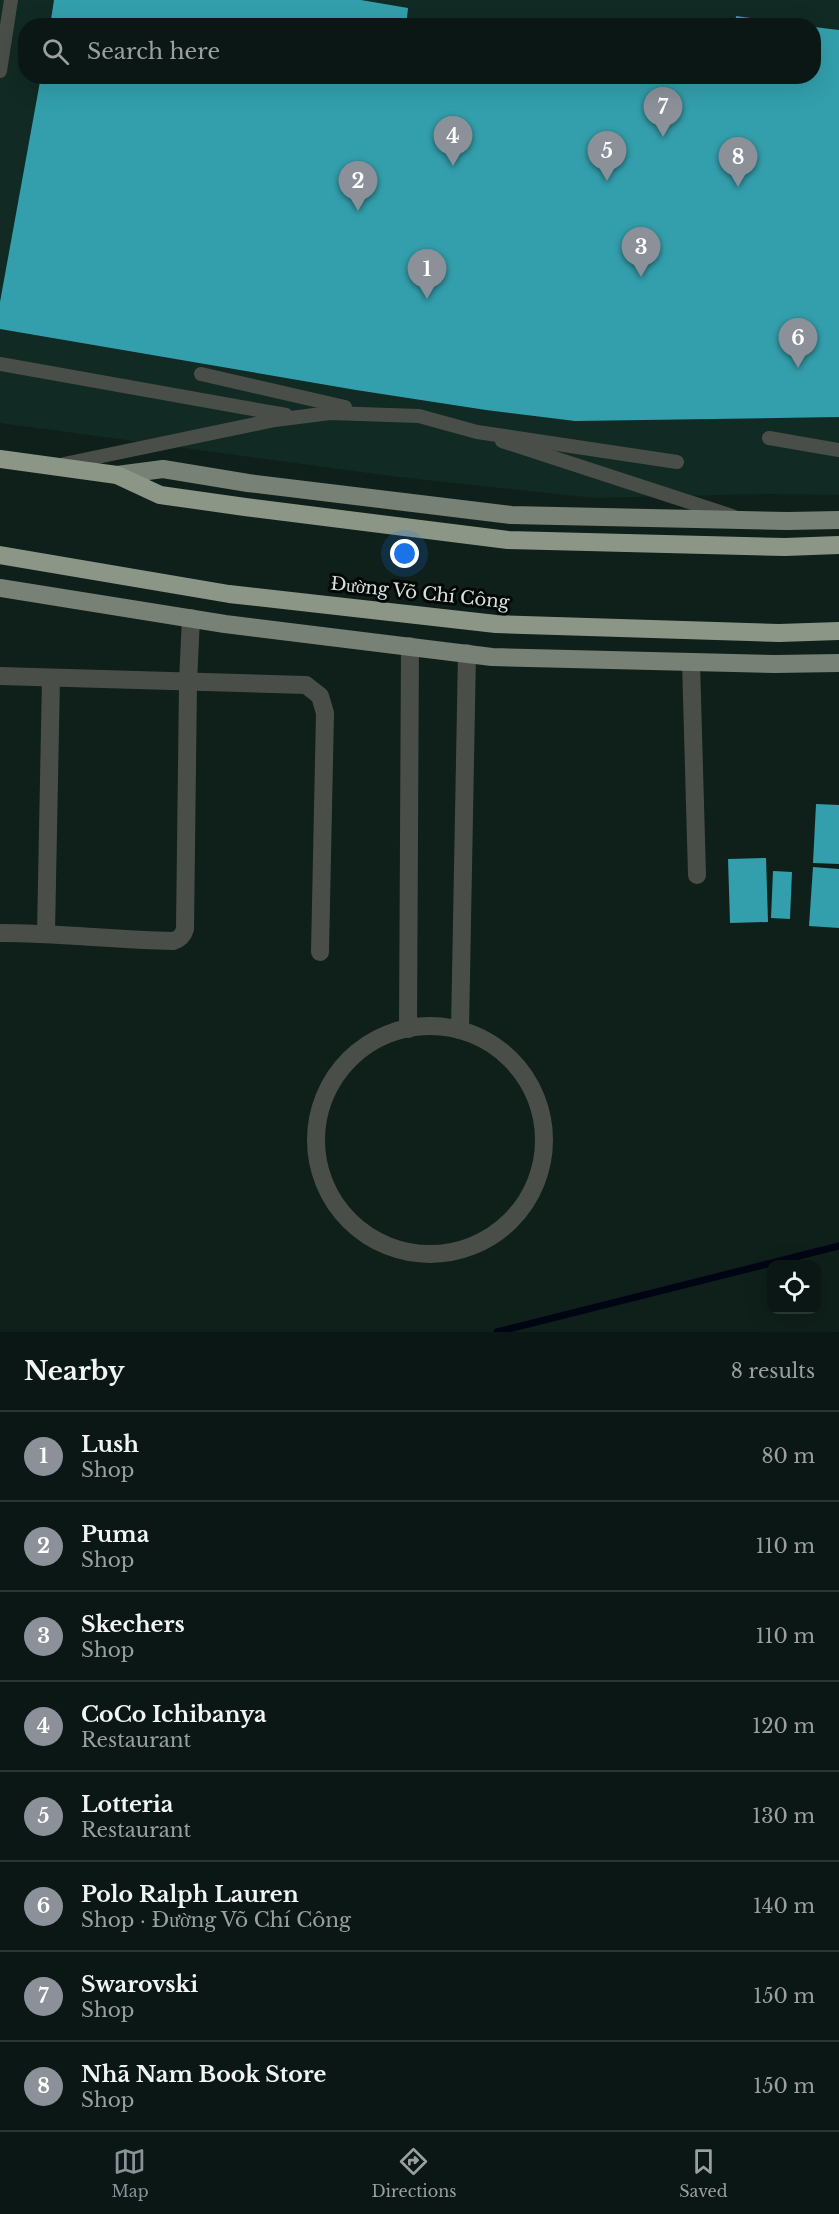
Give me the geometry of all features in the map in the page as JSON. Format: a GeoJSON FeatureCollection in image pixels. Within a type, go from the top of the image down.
{"type":"FeatureCollection","features":[{"type":"Feature","properties":{"kind":"highway"},"geometry":{"type":"LineString","coordinates":[[3,458],[117,475],[160,495],[508,540],[785,547],[839,546]]}},
{"type":"Feature","properties":{"kind":"highway","name":"Đường Võ Chí Công"},"geometry":{"type":"LineString","coordinates":[[0,555],[229,594],[496,624],[778,633],[839,631]]}},
{"type":"Feature","properties":{"kind":"main road"},"geometry":{"type":"LineString","coordinates":[[117,475],[163,469],[248,483],[511,515],[839,520]]}},
{"type":"Feature","properties":{"kind":"main road"},"geometry":{"type":"LineString","coordinates":[[0,588],[191,618],[504,657],[839,663]]}},
{"type":"Feature","properties":{"kind":"street"},"geometry":{"type":"LineString","coordinates":[[0,933],[46,933],[173,941],[179,940],[183,935],[185,928],[191,618]]}},
{"type":"Feature","properties":{"kind":"street"},"geometry":{"type":"LineString","coordinates":[[408,1029],[410,646]]}},
{"type":"Feature","properties":{"kind":"street"},"geometry":{"type":"LineString","coordinates":[[460,1030],[467,653]]}},
{"type":"Feature","properties":{"kind":"street"},"geometry":{"type":"LineString","coordinates":[[691,662],[696,875]]}},
{"type":"Feature","properties":{"kind":"street"},"geometry":{"type":"LineString","coordinates":[[0,676],[306,685],[320,696],[325,712],[320,952]]}},
{"type":"Feature","properties":{"kind":"street"},"geometry":{"type":"LineString","coordinates":[[46,933],[51,678]]}},
{"type":"Feature","properties":{"kind":"street"},"geometry":{"type":"LineString","coordinates":[[432,1025],[468,1031],[500,1048],[524,1075],[540,1107],[545,1143],[538,1179],[521,1211],[495,1235],[462,1250],[423,1254],[385,1245],[352,1223],[328,1192],[317,1154],[318,1115],[333,1079],[359,1049],[393,1031],[408,1029],[432,1025]]}},
{"type":"Feature","properties":{"kind":"lane"},"geometry":{"type":"LineString","coordinates":[[0,71],[11,0]]}},
{"type":"Feature","properties":{"kind":"lane"},"geometry":{"type":"LineString","coordinates":[[0,364],[299,417]]}},
{"type":"Feature","properties":{"kind":"lane"},"geometry":{"type":"LineString","coordinates":[[201,374],[374,414]]}},
{"type":"Feature","properties":{"kind":"lane"},"geometry":{"type":"LineString","coordinates":[[53,466],[299,417],[330,413],[419,416],[477,432],[518,448],[746,520]]}},
{"type":"Feature","properties":{"kind":"lane"},"geometry":{"type":"LineString","coordinates":[[477,432],[677,462]]}},
{"type":"Feature","properties":{"kind":"lane"},"geometry":{"type":"LineString","coordinates":[[770,438],[839,450]]}},
{"type":"Feature","properties":{"kind":"shaded area"},"geometry":{"type":"Polygon","coordinates":[[[0,0],[839,0],[839,495],[763,494],[594,498],[398,477],[0,423],[0,0]]]}},
{"type":"Feature","properties":{"kind":"building"},"geometry":{"type":"Polygon","coordinates":[[[54,0],[361,0],[408,8],[407,18],[51,18],[54,0]]]}},
{"type":"Feature","properties":{"kind":"building"},"geometry":{"type":"Polygon","coordinates":[[[821,28],[839,30],[839,417],[575,421],[486,410],[0,329],[0,302],[40,84],[821,84],[821,28]]]}},
{"type":"Feature","properties":{"kind":"building"},"geometry":{"type":"Polygon","coordinates":[[[816,804],[839,805],[839,864],[813,863],[816,804]]]}},
{"type":"Feature","properties":{"kind":"building"},"geometry":{"type":"Polygon","coordinates":[[[766,858],[768,922],[730,923],[728,859],[766,858]]]}},
{"type":"Feature","properties":{"kind":"building"},"geometry":{"type":"Polygon","coordinates":[[[813,867],[839,869],[839,928],[809,926],[813,867]]]}},
{"type":"Feature","properties":{"kind":"building"},"geometry":{"type":"Polygon","coordinates":[[[773,871],[792,872],[790,919],[771,918],[773,871]]]}},
{"type":"Feature","properties":{"kind":"waterway"},"geometry":{"type":"LineString","coordinates":[[497,1332],[839,1246]]}},
{"type":"Feature","properties":{"kind":"place","name":"Swarovski"},"geometry":{"type":"Point","coordinates":[663,137]}},
{"type":"Feature","properties":{"kind":"place","name":"CoCo Ichibanya"},"geometry":{"type":"Point","coordinates":[453,166]}},
{"type":"Feature","properties":{"kind":"place","name":"Lotteria"},"geometry":{"type":"Point","coordinates":[607,181]}},
{"type":"Feature","properties":{"kind":"place","name":"Nhã Nam Book Store"},"geometry":{"type":"Point","coordinates":[738,187]}},
{"type":"Feature","properties":{"kind":"place","name":"Puma"},"geometry":{"type":"Point","coordinates":[358,211]}},
{"type":"Feature","properties":{"kind":"place","name":"Skechers"},"geometry":{"type":"Point","coordinates":[641,277]}},
{"type":"Feature","properties":{"kind":"place","name":"Lush"},"geometry":{"type":"Point","coordinates":[427,299]}},
{"type":"Feature","properties":{"kind":"place","name":"Polo Ralph Lauren"},"geometry":{"type":"Point","coordinates":[798,368]}}]}
